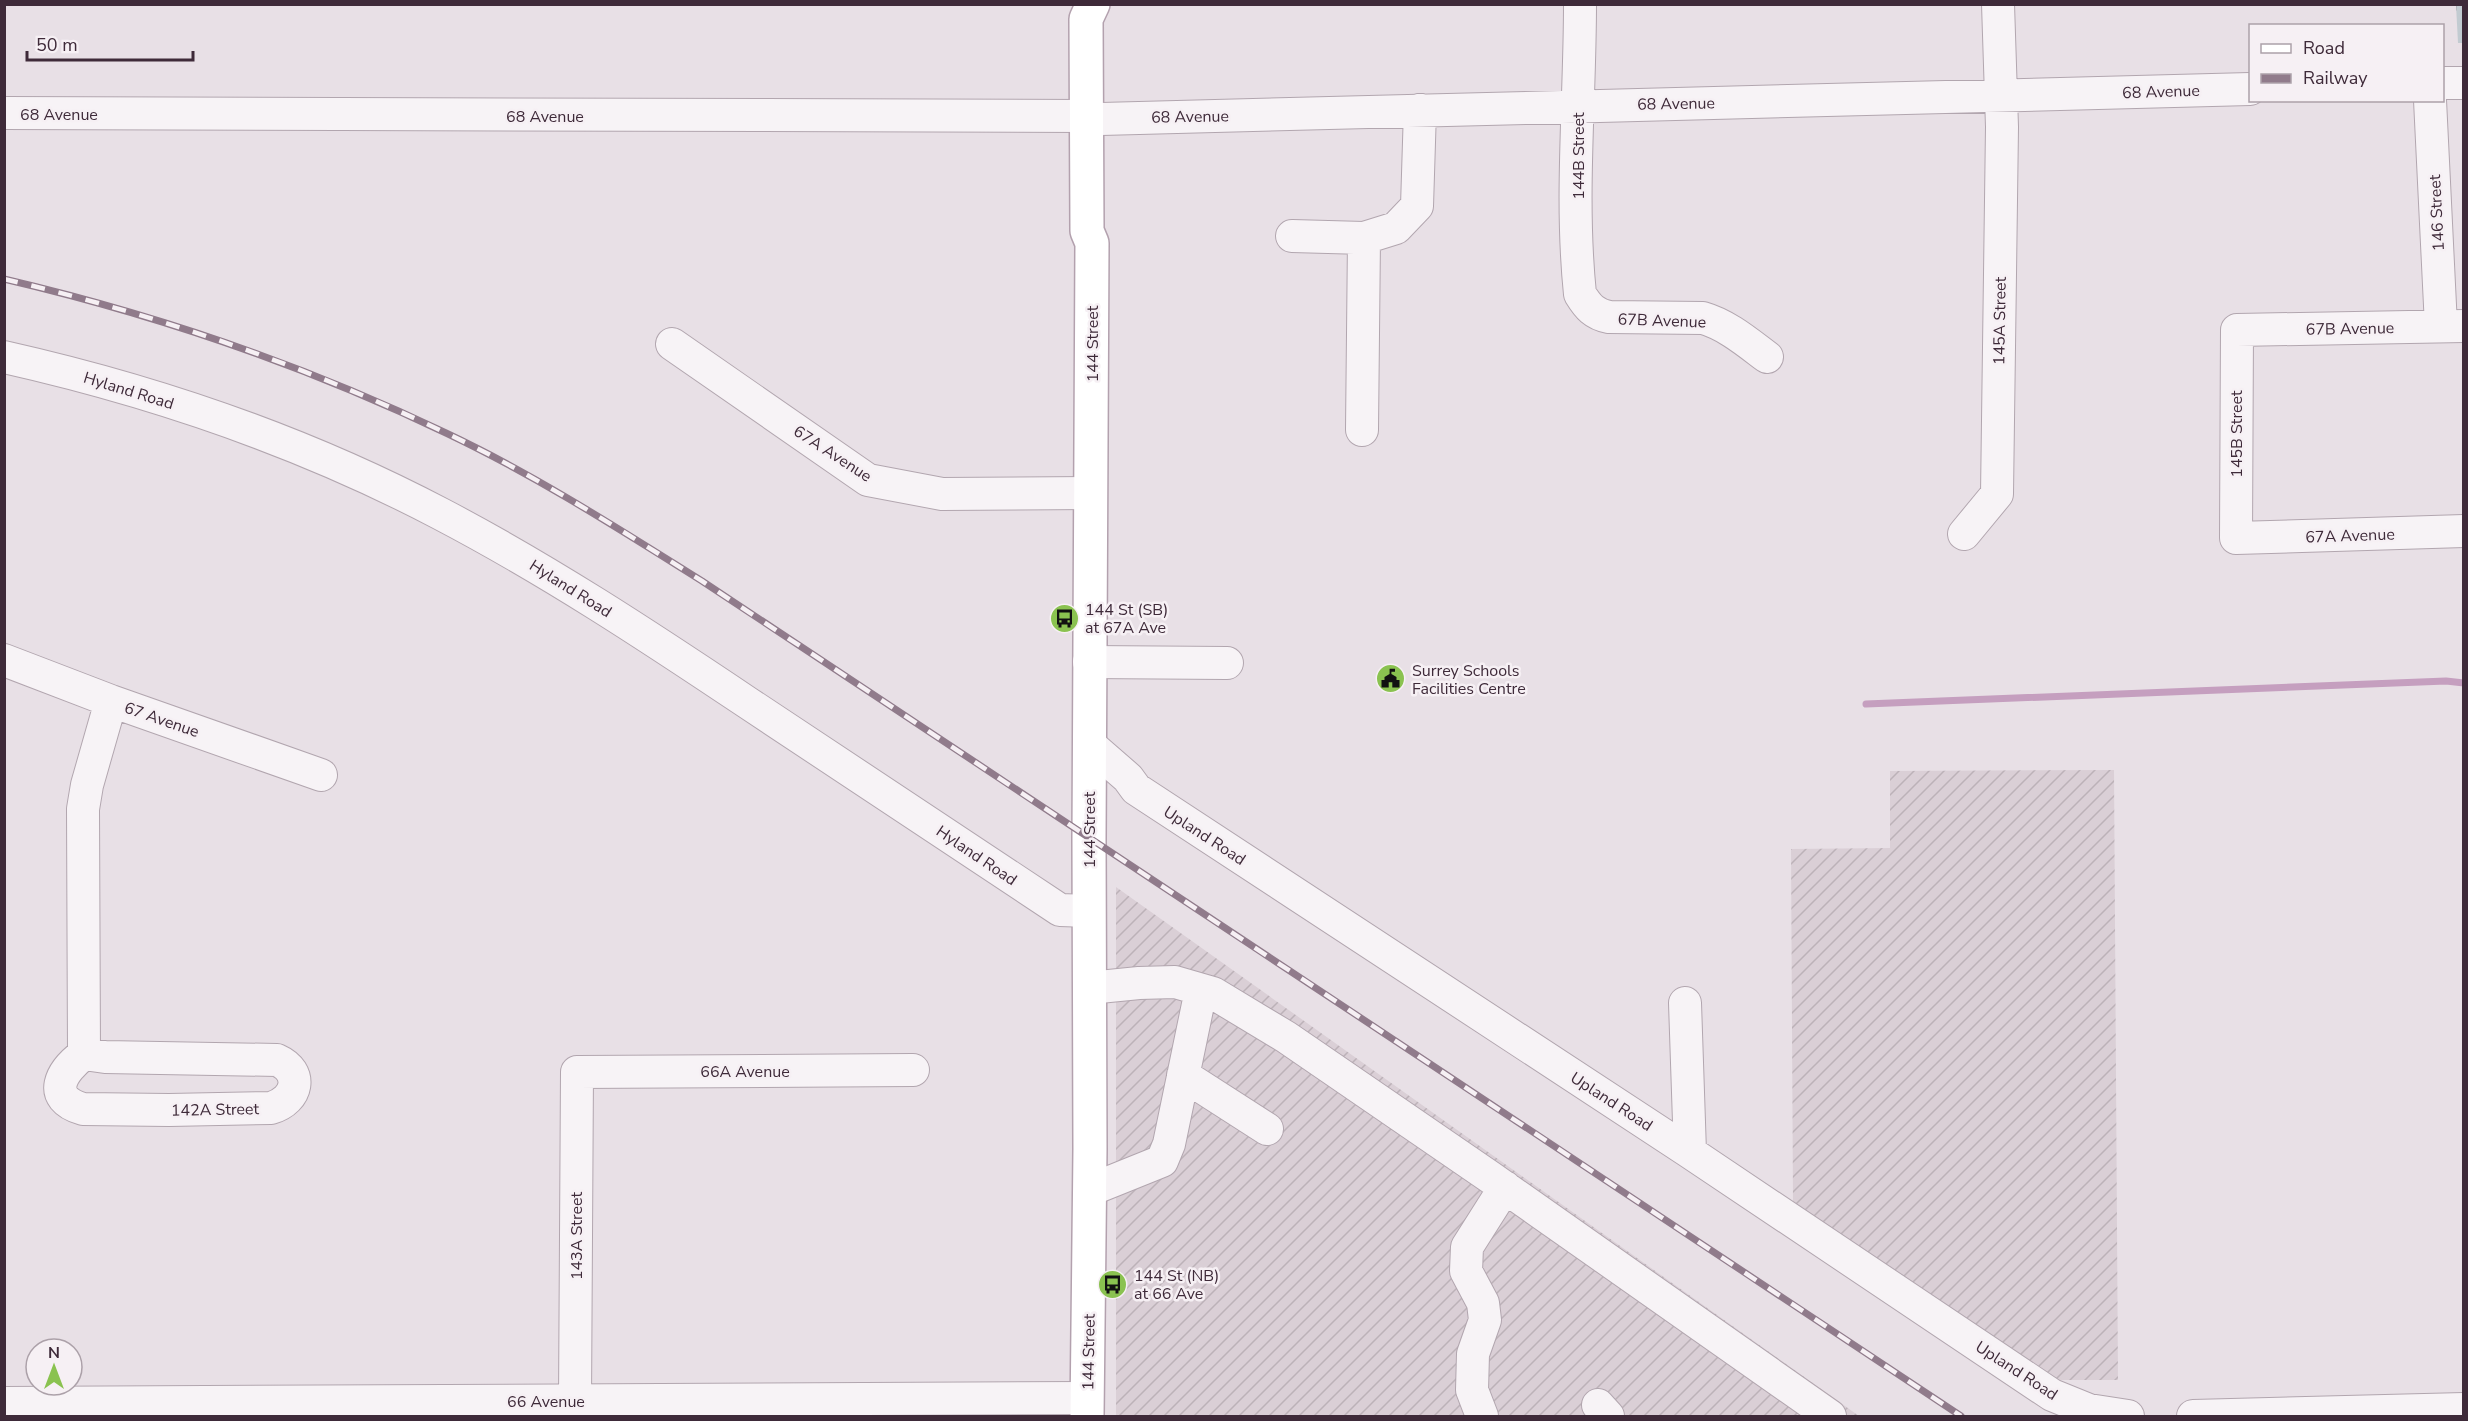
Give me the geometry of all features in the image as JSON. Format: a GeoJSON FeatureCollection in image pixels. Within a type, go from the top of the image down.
{"type":"FeatureCollection","features":[{"type":"Feature","properties":{"kind":"main road","name":"144 Street"},"geometry":{"type":"LineString","coordinates":[[1087,1407],[1090,1190],[1089,662],[1092,243],[1087,231],[1094,117],[1086,19],[1093,5]]}},
{"type":"Feature","properties":{"kind":"street","name":"144B Street"},"geometry":{"type":"LineString","coordinates":[[1580,4],[1576,139],[1579,279],[1580,294],[1587,306]]}},
{"type":"Feature","properties":{"kind":"street","name":"145A Street"},"geometry":{"type":"LineString","coordinates":[[1964,534],[1997,494],[2001,95],[1998,4]]}},
{"type":"Feature","properties":{"kind":"street"},"geometry":{"type":"LineString","coordinates":[[2444,83],[2463,83]]}},
{"type":"Feature","properties":{"kind":"street","name":"68 Avenue"},"geometry":{"type":"LineString","coordinates":[[4,113],[1094,117],[2249,88]]}},
{"type":"Feature","properties":{"kind":"street","name":"146 Street"},"geometry":{"type":"LineString","coordinates":[[2430,102],[2452,326]]}},
{"type":"Feature","properties":{"kind":"street"},"geometry":{"type":"LineString","coordinates":[[1292,236],[1364,238],[1396,228],[1417,206],[1420,110]]}},
{"type":"Feature","properties":{"kind":"street"},"geometry":{"type":"LineString","coordinates":[[1362,430],[1364,238]]}},
{"type":"Feature","properties":{"kind":"street","name":"67B Avenue"},"geometry":{"type":"LineString","coordinates":[[1587,306],[1597,315],[1609,317],[1703,318],[1726,327],[1767,357]]}},
{"type":"Feature","properties":{"kind":"street","name":"67B Avenue"},"geometry":{"type":"LineString","coordinates":[[2237,330],[2452,326]]}},
{"type":"Feature","properties":{"kind":"street","name":"145B Street"},"geometry":{"type":"LineString","coordinates":[[2236,538],[2237,330]]}},
{"type":"Feature","properties":{"kind":"street","name":"67A Avenue"},"geometry":{"type":"LineString","coordinates":[[672,344],[868,480],[942,494],[1091,493]]}},
{"type":"Feature","properties":{"kind":"street","name":"Hyland Road"},"geometry":{"type":"LineString","coordinates":[[4,357],[93,379],[190,409],[316,456],[439,513],[568,584],[1060,910],[1089,911]]}},
{"type":"Feature","properties":{"kind":"street","name":"67A Avenue"},"geometry":{"type":"LineString","coordinates":[[2236,538],[2463,531]]}},
{"type":"Feature","properties":{"kind":"street","name":"67 Avenue"},"geometry":{"type":"LineString","coordinates":[[4,660],[111,701],[321,775]]}},
{"type":"Feature","properties":{"kind":"street"},"geometry":{"type":"LineString","coordinates":[[1089,662],[1227,663]]}},
{"type":"Feature","properties":{"kind":"street"},"geometry":{"type":"LineString","coordinates":[[84,1054],[83,809],[87,785],[111,701]]}},
{"type":"Feature","properties":{"kind":"street","name":"Upland Road"},"geometry":{"type":"LineString","coordinates":[[1089,744],[1128,778],[1136,789],[1690,1152],[2052,1395],[2089,1410],[2128,1416]]}},
{"type":"Feature","properties":{"kind":"street"},"geometry":{"type":"LineString","coordinates":[[1089,807],[1108,793],[1136,789]]}},
{"type":"Feature","properties":{"kind":"street"},"geometry":{"type":"LineString","coordinates":[[1089,988],[1139,982],[1175,982],[1213,993],[1286,1037],[1830,1416]]}},
{"type":"Feature","properties":{"kind":"street"},"geometry":{"type":"LineString","coordinates":[[1090,1190],[1162,1161],[1169,1144],[1202,990]]}},
{"type":"Feature","properties":{"kind":"street"},"geometry":{"type":"LineString","coordinates":[[1685,1003],[1690,1152]]}},
{"type":"Feature","properties":{"kind":"street","name":"142A Street"},"geometry":{"type":"LineString","coordinates":[[84,1054],[105,1057],[277,1060],[290,1069],[294,1078],[294,1087],[288,1100],[271,1108],[83,1109],[71,1106],[63,1097],[60,1087],[61,1076],[69,1065],[84,1054]]}},
{"type":"Feature","properties":{"kind":"street","name":"66A Avenue"},"geometry":{"type":"LineString","coordinates":[[577,1072],[913,1070]]}},
{"type":"Feature","properties":{"kind":"street","name":"143A Street"},"geometry":{"type":"LineString","coordinates":[[575,1401],[577,1072]]}},
{"type":"Feature","properties":{"kind":"street"},"geometry":{"type":"LineString","coordinates":[[1182,1075],[1267,1129]]}},
{"type":"Feature","properties":{"kind":"street"},"geometry":{"type":"LineString","coordinates":[[1482,1416],[1472,1390],[1473,1354],[1485,1320],[1483,1303],[1466,1271],[1467,1247],[1504,1187]]}},
{"type":"Feature","properties":{"kind":"street","name":"66 Avenue"},"geometry":{"type":"LineString","coordinates":[[4,1403],[575,1401],[1087,1407]]}},
{"type":"Feature","properties":{"kind":"street"},"geometry":{"type":"LineString","coordinates":[[2193,1416],[2463,1409]]}},
{"type":"Feature","properties":{"kind":"shaded area"},"geometry":{"type":"Polygon","coordinates":[[[2114,770],[2118,1380],[2057,1380],[1793,1202],[1791,849],[1890,848],[1890,771],[2114,770]]]}},
{"type":"Feature","properties":{"kind":"shaded area"},"geometry":{"type":"Polygon","coordinates":[[[1116,887],[1859,1416],[1116,1416],[1116,887]]]}},
{"type":"Feature","properties":{"kind":"green space"},"geometry":{"type":"Polygon","coordinates":[[[2456,5],[2463,5],[2463,43],[2458,43],[2456,5]]]}},
{"type":"Feature","properties":{"kind":"waterway"},"geometry":{"type":"LineString","coordinates":[[1866,704],[2446,681],[2464,683]]}},
{"type":"Feature","properties":{"kind":"railway"},"geometry":{"type":"LineString","coordinates":[[4,279],[174,326],[230,344],[339,385],[479,449],[608,522],[702,581],[1961,1416]]}},
{"type":"Feature","properties":{"kind":"place","name":"144 St (SB) at 67A Ave"},"geometry":{"type":"Point","coordinates":[1064,618]}},
{"type":"Feature","properties":{"kind":"place","name":"Surrey Schools Facilities Centre"},"geometry":{"type":"Point","coordinates":[1391,679]}},
{"type":"Feature","properties":{"kind":"place","name":"144 St (NB) at 66 Ave"},"geometry":{"type":"Point","coordinates":[1113,1284]}}]}
